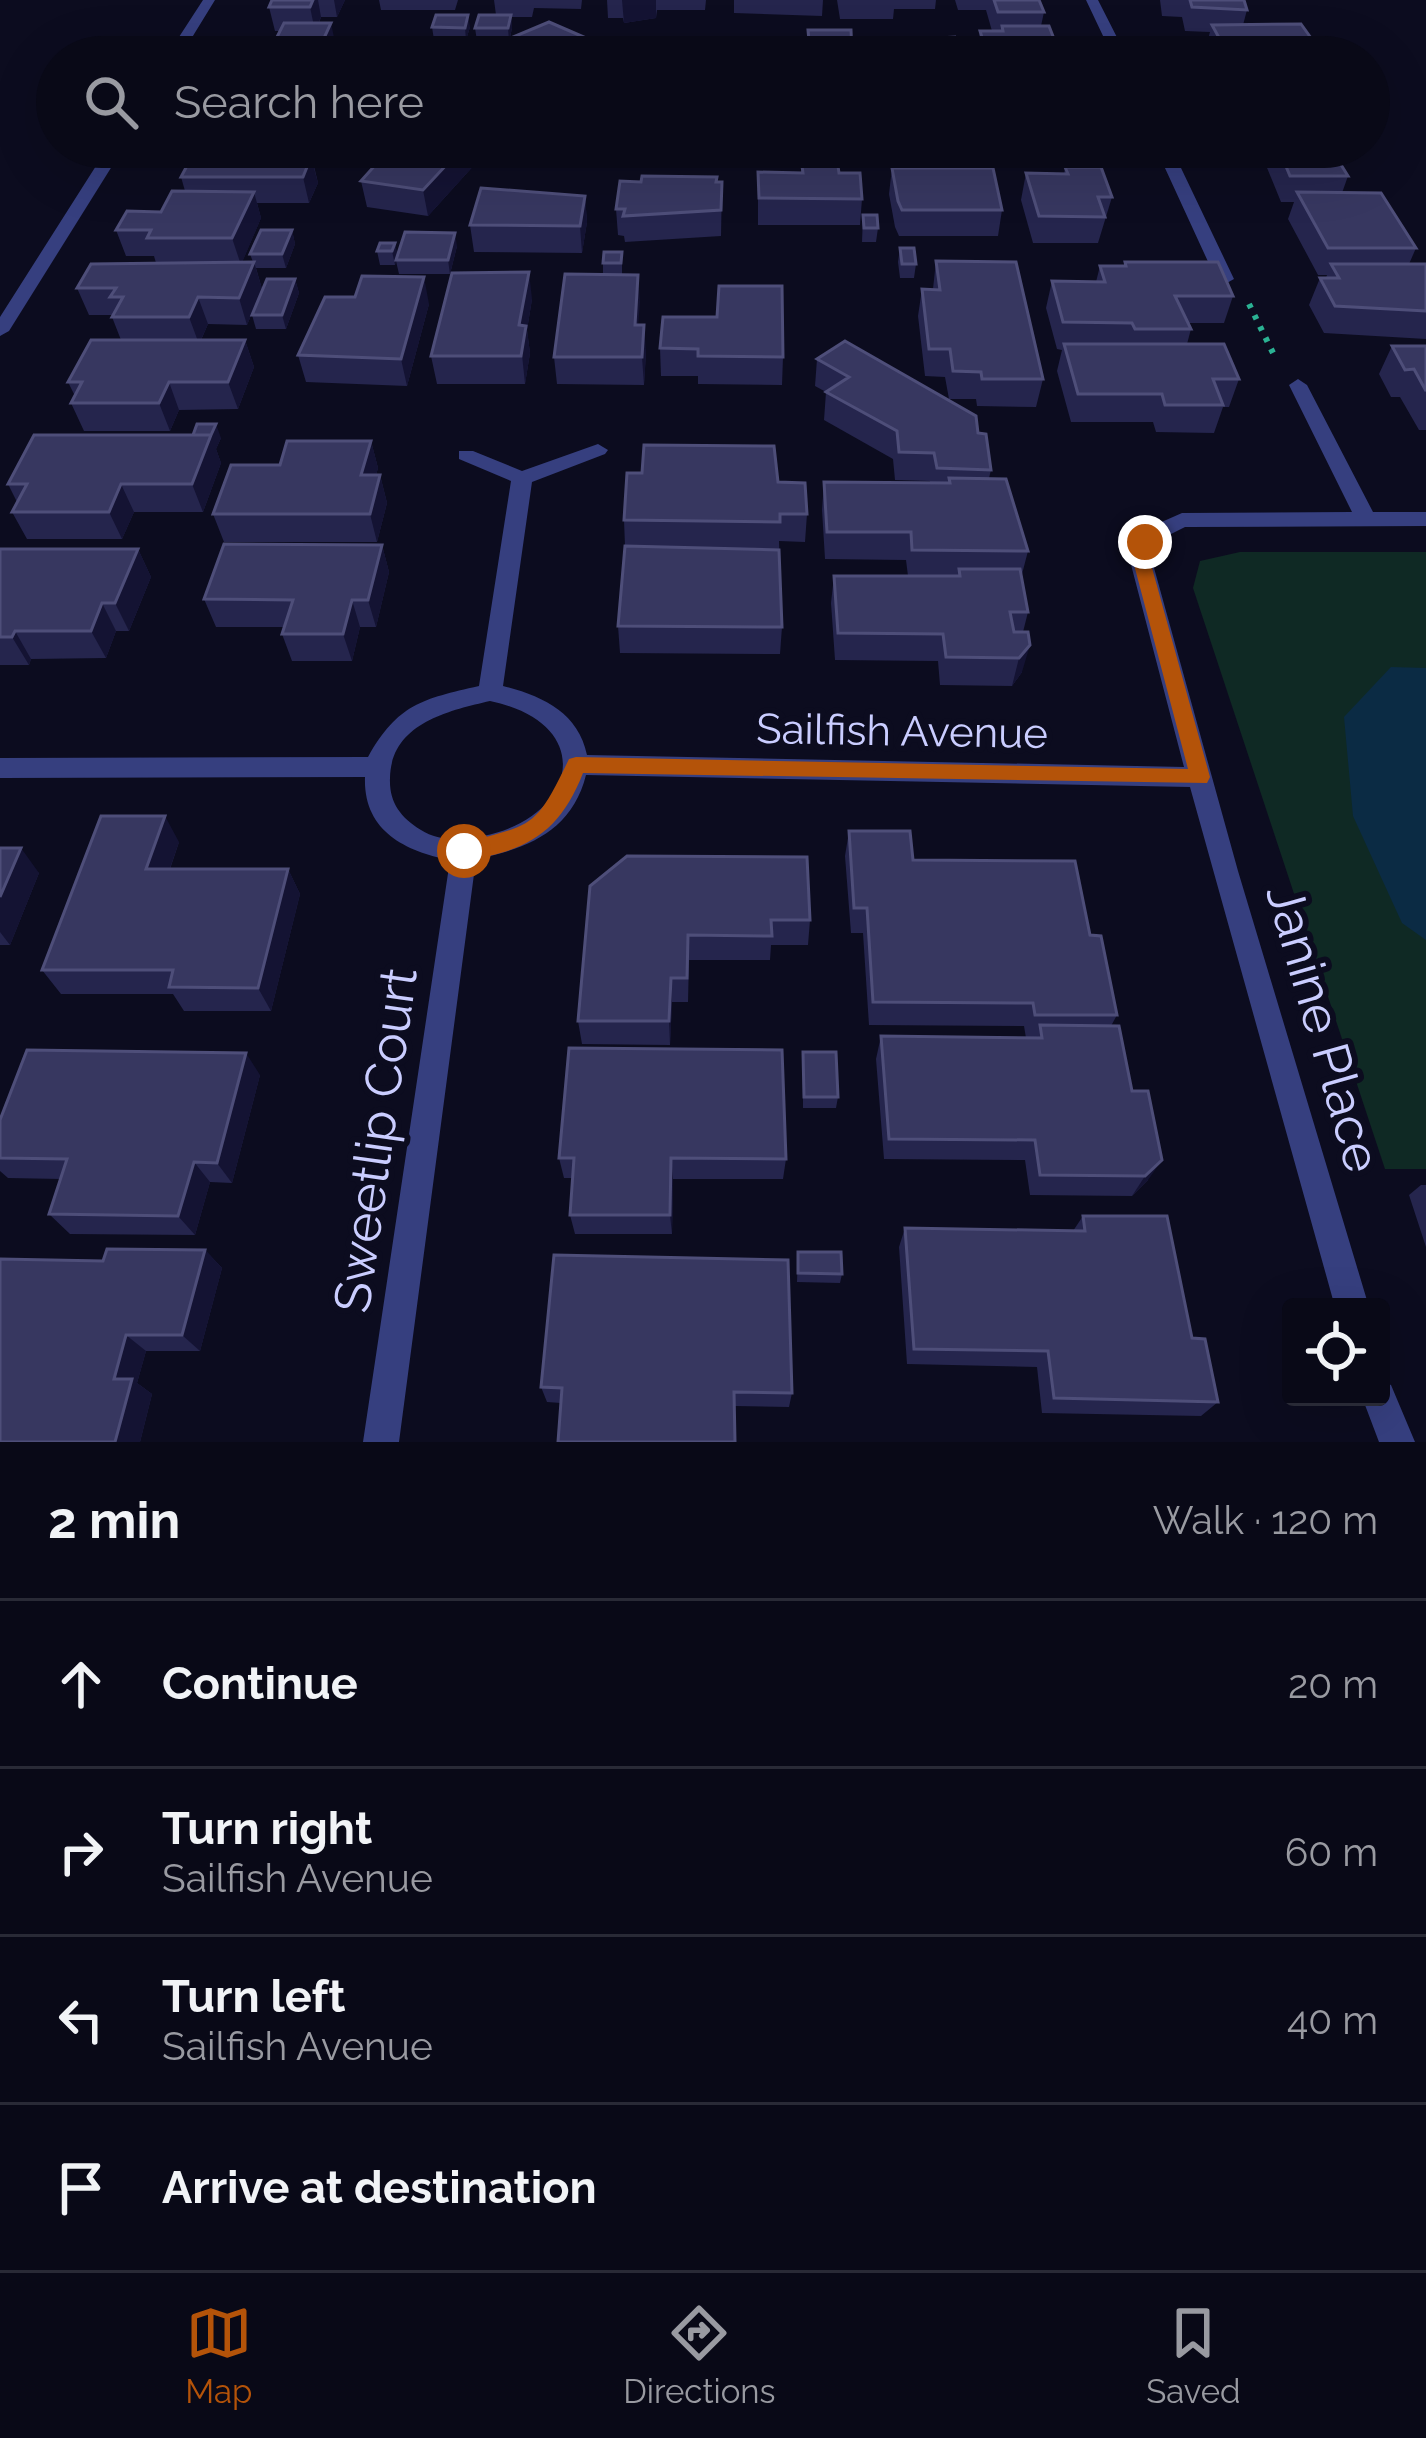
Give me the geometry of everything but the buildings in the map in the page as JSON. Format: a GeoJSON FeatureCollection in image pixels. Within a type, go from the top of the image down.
{"type":"FeatureCollection","features":[{"type":"Feature","properties":{"kind":"street"},"geometry":{"type":"LineString","coordinates":[[186,36],[208,0]]}},
{"type":"Feature","properties":{"kind":"street"},"geometry":{"type":"LineString","coordinates":[[1092,0],[1110,36]]}},
{"type":"Feature","properties":{"kind":"street"},"geometry":{"type":"LineString","coordinates":[[0,332],[103,168]]}},
{"type":"Feature","properties":{"kind":"street"},"geometry":{"type":"LineString","coordinates":[[1173,168],[1225,279]]}},
{"type":"Feature","properties":{"kind":"street"},"geometry":{"type":"LineString","coordinates":[[1298,385],[1366,519]]}},
{"type":"Feature","properties":{"kind":"street"},"geometry":{"type":"LineString","coordinates":[[466,454],[522,478],[598,450]]}},
{"type":"Feature","properties":{"kind":"street"},"geometry":{"type":"LineString","coordinates":[[490,692],[522,478]]}},
{"type":"Feature","properties":{"kind":"street"},"geometry":{"type":"LineString","coordinates":[[1200,777],[1140,557],[1145,542],[1182,520],[1426,519]]}},
{"type":"Feature","properties":{"kind":"street"},"geometry":{"type":"LineString","coordinates":[[490,692],[518,696],[560,722],[572,742],[576,765],[560,806],[543,824],[493,848],[432,847],[404,835],[384,816],[374,793],[375,767],[385,742],[429,705],[490,692]]}},
{"type":"Feature","properties":{"kind":"street","name":"Sailfish Avenue"},"geometry":{"type":"LineString","coordinates":[[576,765],[1200,777]]}},
{"type":"Feature","properties":{"kind":"street"},"geometry":{"type":"LineString","coordinates":[[0,767],[375,767]]}},
{"type":"Feature","properties":{"kind":"street","name":"Janine Place"},"geometry":{"type":"LineString","coordinates":[[1200,777],[1349,1298]]}},
{"type":"Feature","properties":{"kind":"street","name":"Sweetlip Court"},"geometry":{"type":"LineString","coordinates":[[381,1442],[464,851]]}},
{"type":"Feature","properties":{"kind":"street"},"geometry":{"type":"LineString","coordinates":[[1383,1406],[1397,1442]]}},
{"type":"Feature","properties":{"kind":"path"},"geometry":{"type":"LineString","coordinates":[[1225,279],[1239,285],[1275,357],[1298,385]]}},
{"type":"Feature","properties":{"kind":"green space"},"geometry":{"type":"Polygon","coordinates":[[[1240,552],[1426,552],[1426,1169],[1385,1169],[1193,588],[1200,561],[1240,552]]]}},
{"type":"Feature","properties":{"kind":"water"},"geometry":{"type":"Polygon","coordinates":[[[1391,667],[1426,668],[1426,940],[1402,923],[1353,816],[1344,717],[1391,667]]]}},
{"type":"Feature","properties":{"kind":"route"},"geometry":{"type":"LineString","coordinates":[[464,851],[493,848],[543,824],[560,806],[576,765],[1200,777],[1140,557],[1145,542]]}}]}
